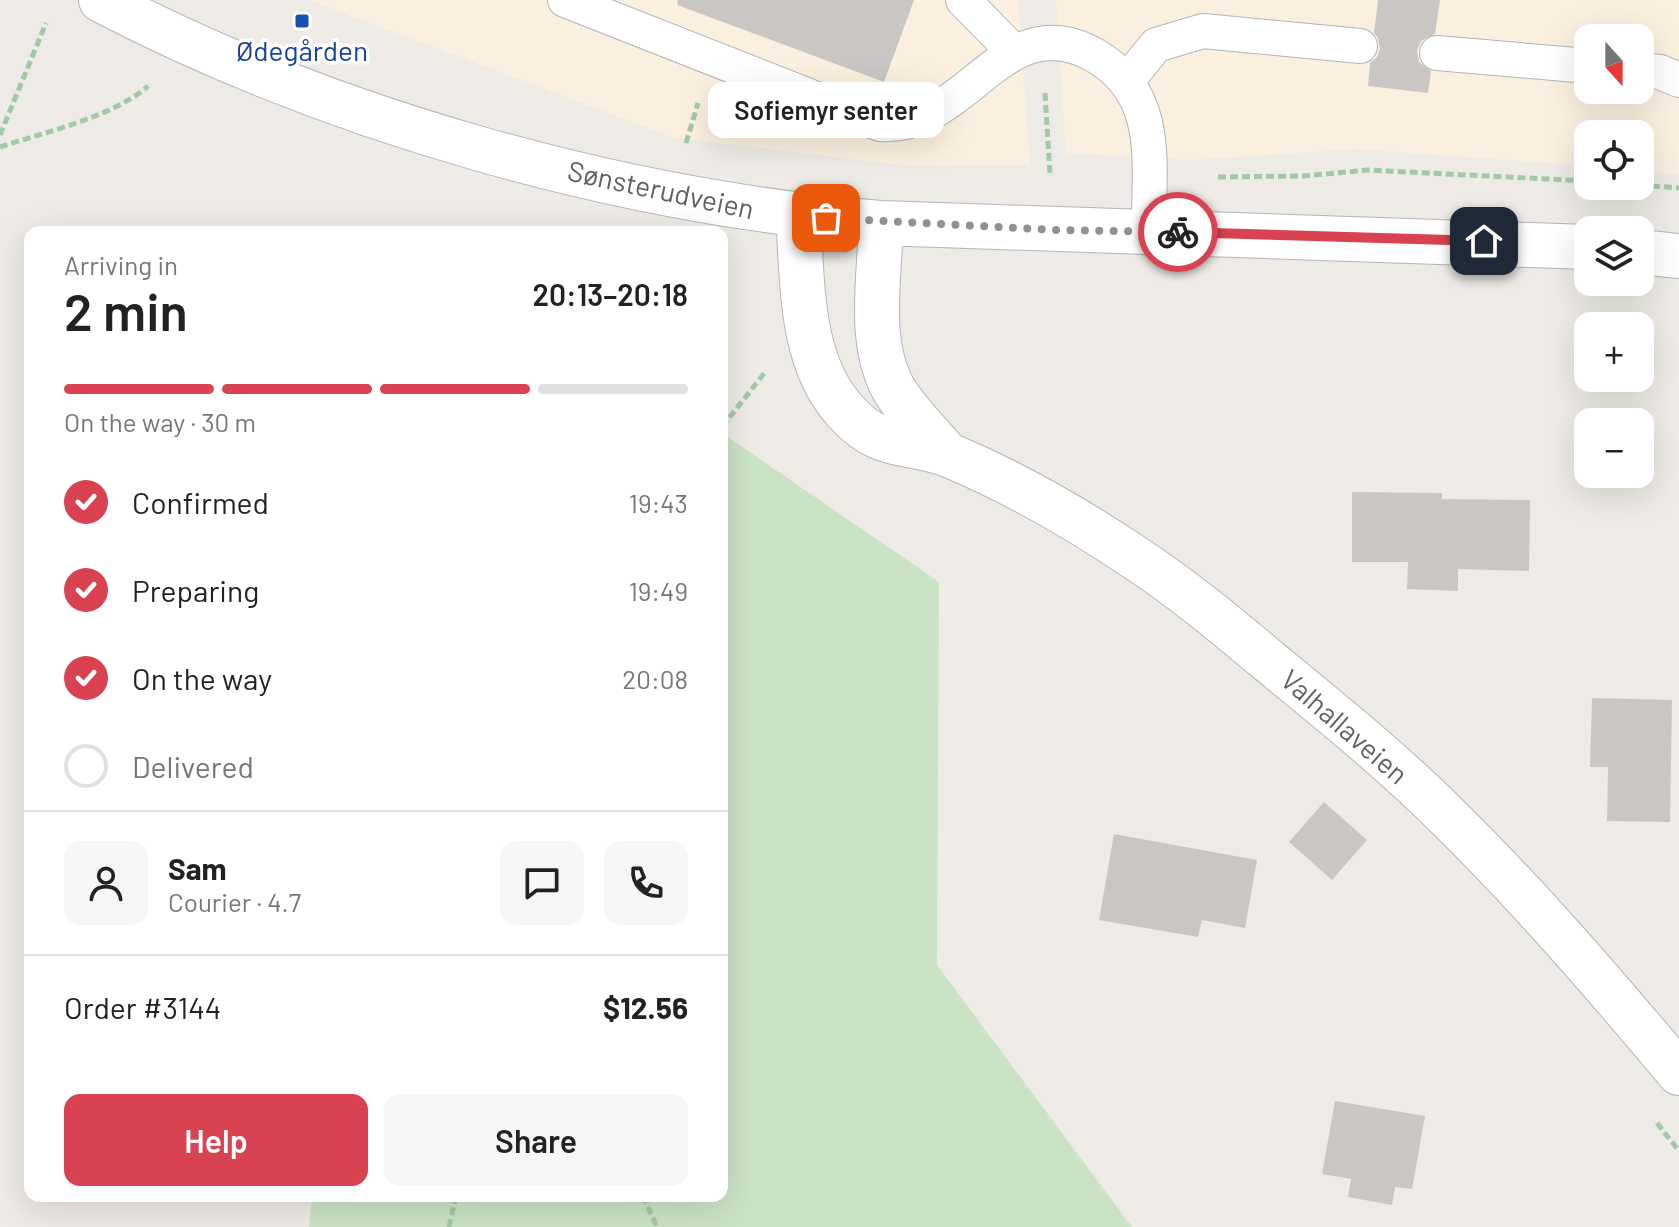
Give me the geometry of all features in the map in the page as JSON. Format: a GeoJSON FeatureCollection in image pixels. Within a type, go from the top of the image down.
{"type":"FeatureCollection","features":[{"type":"Feature","properties":{"kind":"main road","name":"Sønsterudveien"},"geometry":{"type":"LineString","coordinates":[[101,0],[175,36],[332,101],[454,140],[643,188],[798,216],[881,223],[1574,247]]}},
{"type":"Feature","properties":{"kind":"main road","name":"Valhallaveien"},"geometry":{"type":"LineString","coordinates":[[798,216],[806,318],[815,359],[826,387],[847,414],[878,439],[948,455],[1043,503],[1140,561],[1197,602],[1321,703],[1449,818],[1562,938],[1679,1073]]}},
{"type":"Feature","properties":{"kind":"main road","name":"Valhallaveien"},"geometry":{"type":"LineString","coordinates":[[881,223],[878,343],[883,363],[893,388],[948,455]]}},
{"type":"Feature","properties":{"kind":"main road"},"geometry":{"type":"LineString","coordinates":[[1654,253],[1679,256]]}},
{"type":"Feature","properties":{"kind":"lane"},"geometry":{"type":"LineString","coordinates":[[565,0],[880,124],[894,126],[924,117],[996,68],[1013,51],[1042,41],[1081,47],[1109,64],[1127,81],[1146,118],[1149,232]]}},
{"type":"Feature","properties":{"kind":"lane"},"geometry":{"type":"LineString","coordinates":[[963,0],[1013,51]]}},
{"type":"Feature","properties":{"kind":"lane"},"geometry":{"type":"LineString","coordinates":[[1127,81],[1156,45],[1203,31],[1360,46]]}},
{"type":"Feature","properties":{"kind":"lane"},"geometry":{"type":"LineString","coordinates":[[1437,53],[1574,65]]}},
{"type":"Feature","properties":{"kind":"lane"},"geometry":{"type":"LineString","coordinates":[[1654,71],[1679,80]]}},
{"type":"Feature","properties":{"kind":"path"},"geometry":{"type":"LineString","coordinates":[[0,135],[46,23]]}},
{"type":"Feature","properties":{"kind":"path"},"geometry":{"type":"LineString","coordinates":[[0,147],[116,108],[148,86]]}},
{"type":"Feature","properties":{"kind":"path"},"geometry":{"type":"LineString","coordinates":[[1217,177],[1303,176],[1368,170],[1574,180]]}},
{"type":"Feature","properties":{"kind":"path"},"geometry":{"type":"LineString","coordinates":[[1654,186],[1679,188]]}},
{"type":"Feature","properties":{"kind":"path"},"geometry":{"type":"LineString","coordinates":[[728,419],[769,367]]}},
{"type":"Feature","properties":{"kind":"path"},"geometry":{"type":"LineString","coordinates":[[1655,1121],[1679,1151]]}},
{"type":"Feature","properties":{"kind":"path"},"geometry":{"type":"LineString","coordinates":[[449,1227],[455,1202]]}},
{"type":"Feature","properties":{"kind":"path"},"geometry":{"type":"LineString","coordinates":[[646,1202],[657,1227]]}},
{"type":"Feature","properties":{"kind":"shaded area"},"geometry":{"type":"Polygon","coordinates":[[[309,0],[1018,0],[1030,165],[901,165],[672,137],[309,0]]]}},
{"type":"Feature","properties":{"kind":"shaded area"},"geometry":{"type":"Polygon","coordinates":[[[1056,0],[1679,0],[1679,175],[1654,172],[1654,120],[1574,120],[1574,165],[1356,149],[1191,160],[1066,153],[1056,0]]]}},
{"type":"Feature","properties":{"kind":"green space"},"geometry":{"type":"Polygon","coordinates":[[[728,437],[939,582],[937,965],[1132,1227],[309,1227],[311,1202],[728,1202],[728,437]]]}},
{"type":"Feature","properties":{"kind":"building"},"geometry":{"type":"Polygon","coordinates":[[[678,0],[914,0],[884,82],[677,5],[678,0]]]}},
{"type":"Feature","properties":{"kind":"building"},"geometry":{"type":"Polygon","coordinates":[[[1378,0],[1440,0],[1435,34],[1421,41],[1417,51],[1419,62],[1431,71],[1428,93],[1368,86],[1370,63],[1380,49],[1374,33],[1378,0]]]}},
{"type":"Feature","properties":{"kind":"building"},"geometry":{"type":"Polygon","coordinates":[[[1352,492],[1442,493],[1442,499],[1530,500],[1529,571],[1458,569],[1458,591],[1407,589],[1408,562],[1352,562],[1352,492]]]}},
{"type":"Feature","properties":{"kind":"building"},"geometry":{"type":"Polygon","coordinates":[[[1592,698],[1672,700],[1670,822],[1607,821],[1608,767],[1590,767],[1592,698]]]}},
{"type":"Feature","properties":{"kind":"building"},"geometry":{"type":"Polygon","coordinates":[[[1324,802],[1367,840],[1332,880],[1289,842],[1324,802]]]}},
{"type":"Feature","properties":{"kind":"building"},"geometry":{"type":"Polygon","coordinates":[[[1114,834],[1257,860],[1245,928],[1202,920],[1198,937],[1099,920],[1114,834]]]}},
{"type":"Feature","properties":{"kind":"building"},"geometry":{"type":"Polygon","coordinates":[[[1335,1101],[1425,1116],[1412,1189],[1395,1187],[1392,1205],[1348,1197],[1351,1179],[1322,1174],[1335,1101]]]}},
{"type":"Feature","properties":{"kind":"way so far"},"geometry":{"type":"LineString","coordinates":[[826,218],[1055,230],[1178,232]]}},
{"type":"Feature","properties":{"kind":"place","name":"Ødegården"},"geometry":{"type":"Point","coordinates":[302,21]}},
{"type":"Feature","properties":{"kind":"place","name":"Sofiemyr senter"},"geometry":{"type":"Point","coordinates":[826,218]}},
{"type":"Feature","properties":{"kind":"route"},"geometry":{"type":"LineString","coordinates":[[1178,232],[1484,241]]}}]}
